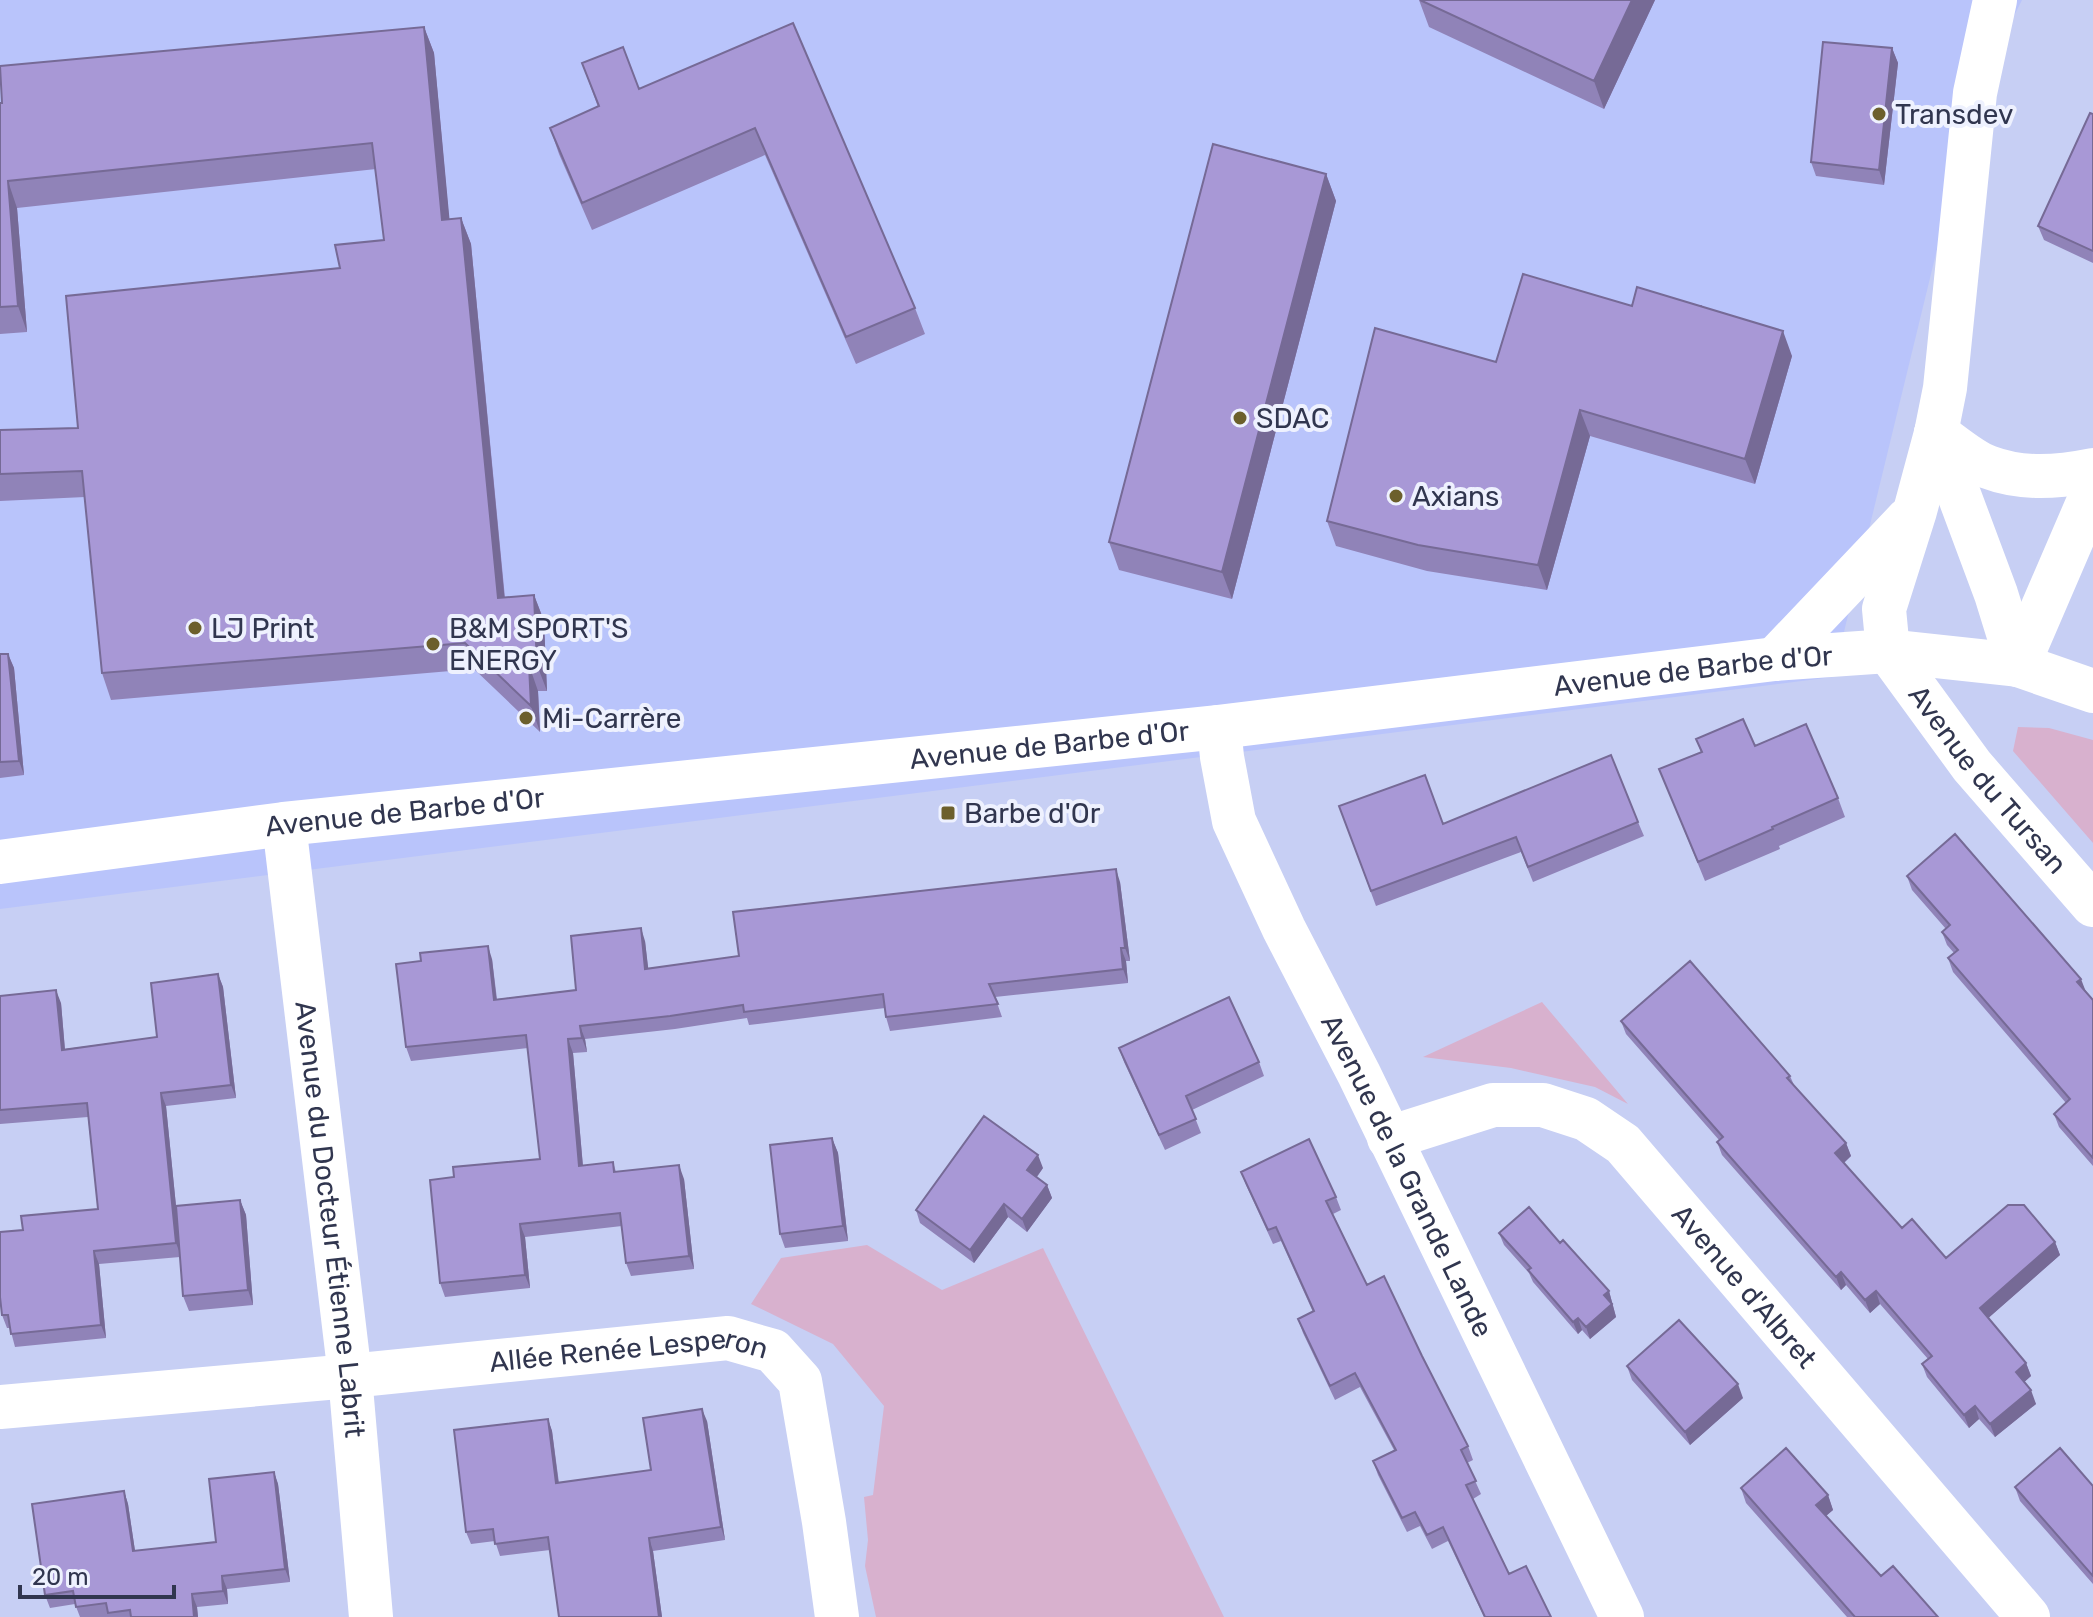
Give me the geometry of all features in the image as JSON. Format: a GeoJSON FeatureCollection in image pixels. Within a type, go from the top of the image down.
{"type":"FeatureCollection","features":[{"type":"Feature","properties":{"kind":"street"},"geometry":{"type":"LineString","coordinates":[[1888,651],[1884,609],[1915,511],[1945,388],[1975,93],[1995,0]]}},
{"type":"Feature","properties":{"kind":"street"},"geometry":{"type":"LineString","coordinates":[[1936,433],[1986,467],[2022,475],[2061,477],[2093,470]]}},
{"type":"Feature","properties":{"kind":"street"},"geometry":{"type":"LineString","coordinates":[[1936,433],[1996,594],[2018,665]]}},
{"type":"Feature","properties":{"kind":"street"},"geometry":{"type":"LineString","coordinates":[[2018,665],[2093,491]]}},
{"type":"Feature","properties":{"kind":"street"},"geometry":{"type":"LineString","coordinates":[[1775,659],[1915,511]]}},
{"type":"Feature","properties":{"kind":"street","name":"Avenue de Barbe d'Or"},"geometry":{"type":"LineString","coordinates":[[0,862],[284,824],[1219,727],[1775,659],[1888,651],[2018,665],[2093,691]]}},
{"type":"Feature","properties":{"kind":"street","name":"Avenue du Tursan"},"geometry":{"type":"LineString","coordinates":[[1888,651],[1972,766],[2093,905]]}},
{"type":"Feature","properties":{"kind":"street","name":"Avenue de la Grande Lande"},"geometry":{"type":"LineString","coordinates":[[1219,727],[1234,821],[1622,1617]]}},
{"type":"Feature","properties":{"kind":"street","name":"Avenue du Docteur Étienne Labrit"},"geometry":{"type":"LineString","coordinates":[[284,824],[350,1376],[371,1617]]}},
{"type":"Feature","properties":{"kind":"street","name":"Avenue d'Albret"},"geometry":{"type":"LineString","coordinates":[[1389,1138],[1493,1105],[1543,1105],[1586,1119],[1623,1144],[2028,1617]]}},
{"type":"Feature","properties":{"kind":"street","name":"Allée Renée Lesperon"},"geometry":{"type":"LineString","coordinates":[[0,1407],[728,1338],[773,1351],[800,1381],[837,1617]]}},
{"type":"Feature","properties":{"kind":"shaded area"},"geometry":{"type":"Polygon","coordinates":[[[0,0],[2022,0],[1975,93],[1833,677],[0,909],[0,0]]]}},
{"type":"Feature","properties":{"kind":"shaded area"},"geometry":{"type":"Polygon","coordinates":[[[2018,727],[2049,728],[2093,740],[2093,843],[2013,751],[2018,727]]]}},
{"type":"Feature","properties":{"kind":"shaded area"},"geometry":{"type":"Polygon","coordinates":[[[1542,1002],[1628,1104],[1595,1087],[1511,1068],[1423,1057],[1542,1002]]]}},
{"type":"Feature","properties":{"kind":"shaded area"},"geometry":{"type":"Polygon","coordinates":[[[867,1245],[942,1290],[1043,1248],[1224,1617],[876,1617],[865,1566],[868,1540],[864,1497],[873,1495],[884,1406],[833,1344],[751,1304],[781,1258],[867,1245]]]}},
{"type":"Feature","properties":{"kind":"building"},"geometry":{"type":"Polygon","coordinates":[[[1420,0],[1632,0],[1594,81],[1420,0]]]}},
{"type":"Feature","properties":{"kind":"building"},"geometry":{"type":"Polygon","coordinates":[[[793,23],[915,308],[846,337],[755,128],[582,203],[550,128],[599,106],[582,63],[623,47],[639,89],[793,23]]]}},
{"type":"Feature","properties":{"kind":"building"},"geometry":{"type":"Polygon","coordinates":[[[424,27],[442,220],[461,218],[498,598],[534,595],[537,665],[529,665],[531,706],[465,643],[102,673],[82,471],[0,474],[0,430],[78,428],[66,296],[340,268],[335,245],[384,240],[372,143],[8,181],[18,306],[0,307],[0,66],[424,27]]]}},
{"type":"Feature","properties":{"kind":"building"},"geometry":{"type":"Polygon","coordinates":[[[1823,42],[1892,48],[1879,170],[1811,162],[1823,42]]]}},
{"type":"Feature","properties":{"kind":"building"},"geometry":{"type":"Polygon","coordinates":[[[2090,113],[2093,114],[2093,251],[2038,226],[2090,113]]]}},
{"type":"Feature","properties":{"kind":"building"},"geometry":{"type":"Polygon","coordinates":[[[1213,144],[1326,174],[1222,572],[1109,542],[1213,144]]]}},
{"type":"Feature","properties":{"kind":"building"},"geometry":{"type":"Polygon","coordinates":[[[1523,274],[1632,306],[1637,287],[1783,331],[1745,459],[1580,410],[1538,565],[1418,545],[1327,521],[1375,328],[1496,362],[1523,274]]]}},
{"type":"Feature","properties":{"kind":"building"},"geometry":{"type":"Polygon","coordinates":[[[0,654],[8,654],[19,761],[0,762],[0,654]]]}},
{"type":"Feature","properties":{"kind":"building"},"geometry":{"type":"Polygon","coordinates":[[[1743,719],[1755,746],[1806,724],[1838,798],[1698,862],[1659,769],[1702,752],[1696,739],[1743,719]]]}},
{"type":"Feature","properties":{"kind":"building"},"geometry":{"type":"Polygon","coordinates":[[[1611,755],[1638,822],[1528,867],[1516,837],[1371,891],[1339,806],[1425,775],[1443,824],[1611,755]]]}},
{"type":"Feature","properties":{"kind":"building"},"geometry":{"type":"Polygon","coordinates":[[[1955,834],[2081,979],[2077,982],[2093,1000],[2093,1158],[2054,1114],[2070,1099],[1948,958],[1958,950],[1942,932],[1950,925],[1907,876],[1955,834]]]}},
{"type":"Feature","properties":{"kind":"building"},"geometry":{"type":"Polygon","coordinates":[[[1116,869],[1125,948],[1121,948],[1123,969],[989,984],[998,1004],[886,1017],[883,994],[744,1012],[743,1005],[580,1026],[582,1038],[568,1039],[579,1166],[613,1162],[614,1172],[679,1165],[689,1256],[626,1263],[620,1213],[520,1224],[525,1275],[440,1283],[430,1180],[454,1177],[453,1167],[540,1159],[526,1035],[406,1047],[396,964],[421,961],[420,953],[488,946],[494,1000],[576,990],[571,936],[641,928],[645,969],[739,956],[733,912],[1116,869]]]}},
{"type":"Feature","properties":{"kind":"building"},"geometry":{"type":"Polygon","coordinates":[[[1690,961],[1790,1076],[1787,1078],[1846,1143],[1835,1153],[1902,1228],[1912,1219],[1946,1258],[2008,1205],[2024,1205],[2055,1242],[1980,1308],[2026,1363],[2016,1372],[2031,1390],[1990,1424],[1975,1406],[1964,1415],[1922,1364],[1932,1356],[1876,1291],[1865,1300],[1841,1272],[1836,1277],[1717,1142],[1723,1137],[1621,1021],[1690,961]]]}},
{"type":"Feature","properties":{"kind":"building"},"geometry":{"type":"Polygon","coordinates":[[[218,974],[231,1085],[161,1093],[176,1243],[94,1251],[101,1325],[11,1334],[8,1315],[2,1315],[0,1297],[0,1232],[23,1230],[21,1216],[98,1209],[87,1103],[0,1110],[0,996],[56,990],[62,1050],[157,1037],[151,983],[218,974]]]}},
{"type":"Feature","properties":{"kind":"building"},"geometry":{"type":"Polygon","coordinates":[[[1229,997],[1259,1062],[1186,1096],[1196,1119],[1159,1135],[1119,1048],[1229,997]]]}},
{"type":"Feature","properties":{"kind":"building"},"geometry":{"type":"Polygon","coordinates":[[[984,1116],[1038,1155],[1027,1170],[1047,1185],[1022,1219],[1004,1204],[970,1250],[916,1210],[984,1116]]]}},
{"type":"Feature","properties":{"kind":"building"},"geometry":{"type":"Polygon","coordinates":[[[832,1138],[843,1226],[780,1234],[770,1145],[832,1138]]]}},
{"type":"Feature","properties":{"kind":"building"},"geometry":{"type":"Polygon","coordinates":[[[1309,1139],[1336,1197],[1326,1201],[1367,1285],[1384,1276],[1468,1446],[1461,1450],[1476,1481],[1466,1485],[1509,1574],[1526,1566],[1551,1617],[1485,1617],[1443,1527],[1427,1535],[1415,1512],[1402,1518],[1373,1461],[1396,1450],[1355,1373],[1330,1386],[1298,1319],[1314,1311],[1276,1227],[1268,1230],[1241,1172],[1309,1139]]]}},
{"type":"Feature","properties":{"kind":"building"},"geometry":{"type":"Polygon","coordinates":[[[240,1200],[248,1290],[183,1296],[176,1206],[240,1200]]]}},
{"type":"Feature","properties":{"kind":"building"},"geometry":{"type":"Polygon","coordinates":[[[1529,1207],[1609,1291],[1604,1295],[1612,1304],[1586,1327],[1578,1318],[1573,1322],[1499,1233],[1529,1207]]]}},
{"type":"Feature","properties":{"kind":"building"},"geometry":{"type":"Polygon","coordinates":[[[1679,1320],[1738,1384],[1685,1432],[1627,1366],[1679,1320]]]}},
{"type":"Feature","properties":{"kind":"building"},"geometry":{"type":"Polygon","coordinates":[[[702,1409],[721,1527],[649,1538],[659,1617],[559,1617],[548,1537],[495,1544],[493,1529],[466,1532],[454,1430],[548,1419],[556,1483],[651,1470],[643,1418],[702,1409]]]}},
{"type":"Feature","properties":{"kind":"building"},"geometry":{"type":"Polygon","coordinates":[[[1786,1448],[1828,1495],[1816,1505],[1881,1576],[1893,1566],[1938,1617],[1855,1617],[1741,1488],[1786,1448]]]}},
{"type":"Feature","properties":{"kind":"building"},"geometry":{"type":"Polygon","coordinates":[[[2060,1448],[2093,1486],[2093,1576],[2015,1487],[2060,1448]]]}},
{"type":"Feature","properties":{"kind":"building"},"geometry":{"type":"Polygon","coordinates":[[[274,1472],[285,1569],[222,1576],[223,1591],[192,1594],[194,1617],[131,1617],[130,1610],[108,1613],[106,1603],[76,1607],[73,1591],[45,1595],[32,1504],[124,1491],[133,1551],[216,1542],[209,1479],[274,1472]]]}},
{"type":"Feature","properties":{"kind":"place","name":"Transdev"},"geometry":{"type":"Point","coordinates":[1879,114]}},
{"type":"Feature","properties":{"kind":"place","name":"SDAC"},"geometry":{"type":"Point","coordinates":[1240,418]}},
{"type":"Feature","properties":{"kind":"place","name":"Axians"},"geometry":{"type":"Point","coordinates":[1396,496]}},
{"type":"Feature","properties":{"kind":"place","name":"LJ Print"},"geometry":{"type":"Point","coordinates":[195,628]}},
{"type":"Feature","properties":{"kind":"place","name":"B&M SPORT'S ENERGY"},"geometry":{"type":"Point","coordinates":[433,644]}},
{"type":"Feature","properties":{"kind":"place","name":"Mi-Carrère"},"geometry":{"type":"Point","coordinates":[526,718]}},
{"type":"Feature","properties":{"kind":"place","name":"Barbe d'Or"},"geometry":{"type":"Point","coordinates":[948,813]}}]}
